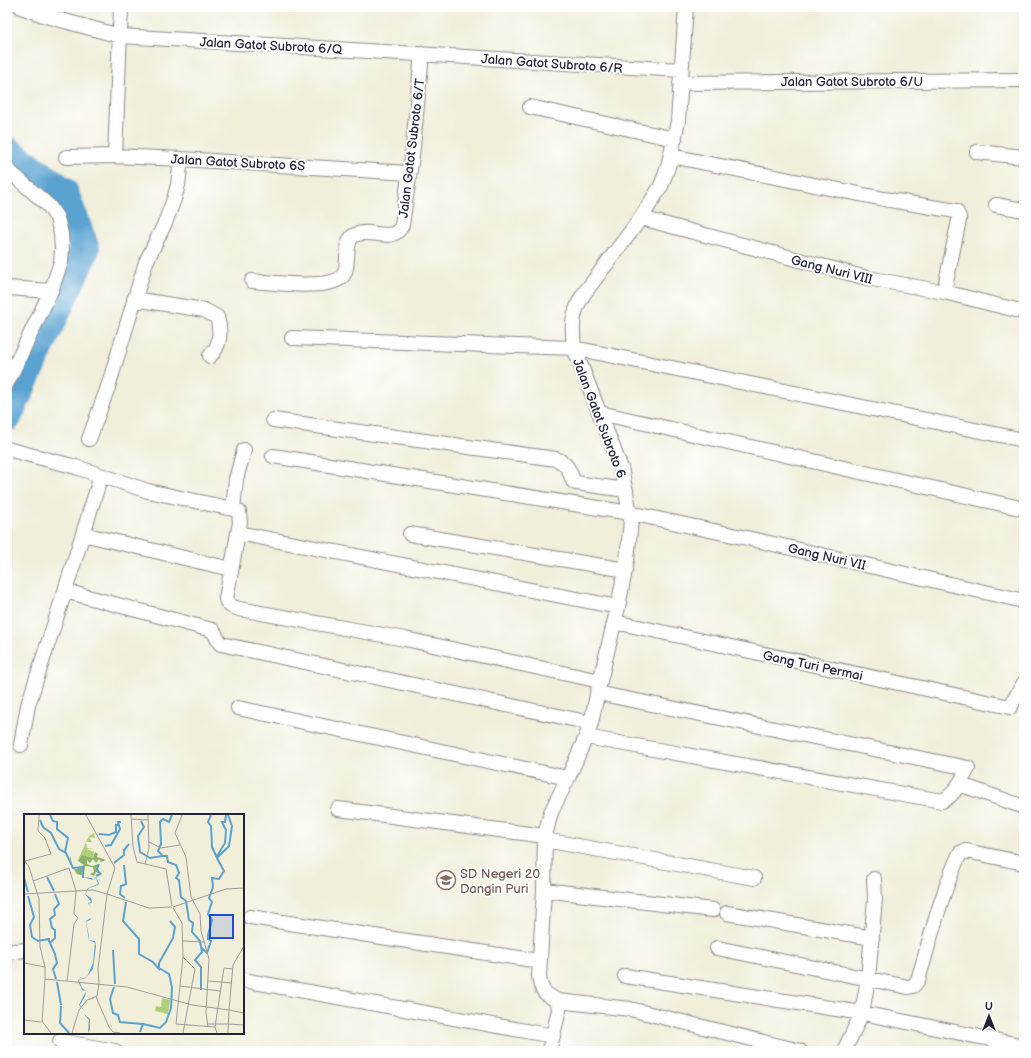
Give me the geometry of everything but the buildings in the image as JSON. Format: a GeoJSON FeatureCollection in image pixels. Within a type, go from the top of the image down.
{"type":"FeatureCollection","features":[{"type":"Feature","properties":{"kind":"street","name":"Jalan Gatot Subroto 6/Q"},"geometry":{"type":"LineString","coordinates":[[21,7],[46,16],[120,36],[422,54]]}},
{"type":"Feature","properties":{"kind":"street"},"geometry":{"type":"LineString","coordinates":[[115,156],[121,7]]}},
{"type":"Feature","properties":{"kind":"street","name":"Jalan Gatot Subroto 6"},"geometry":{"type":"LineString","coordinates":[[558,1001],[545,994],[541,987],[540,961],[545,838],[551,812],[568,778],[591,722],[626,570],[630,513],[622,468],[574,348],[572,329],[577,304],[599,272],[641,218],[664,178],[671,156],[678,121],[686,7]]}},
{"type":"Feature","properties":{"kind":"street","name":"Jalan Gatot Subroto 6/R"},"geometry":{"type":"LineString","coordinates":[[422,54],[681,76]]}},
{"type":"Feature","properties":{"kind":"street","name":"Jalan Gatot Subroto 6/T"},"geometry":{"type":"LineString","coordinates":[[252,281],[315,285],[333,281],[340,278],[344,274],[349,242],[356,234],[396,234],[402,225],[422,54]]}},
{"type":"Feature","properties":{"kind":"street","name":"Jalan Gatot Subroto 6/U"},"geometry":{"type":"LineString","coordinates":[[681,76],[1024,80]]}},
{"type":"Feature","properties":{"kind":"street"},"geometry":{"type":"LineString","coordinates":[[530,107],[675,139]]}},
{"type":"Feature","properties":{"kind":"street"},"geometry":{"type":"LineString","coordinates":[[977,152],[1024,157]]}},
{"type":"Feature","properties":{"kind":"street","name":"Jalan Gatot Subroto 6S"},"geometry":{"type":"LineString","coordinates":[[66,158],[115,156],[409,172]]}},
{"type":"Feature","properties":{"kind":"street"},"geometry":{"type":"LineString","coordinates":[[671,156],[884,199],[956,211],[959,220],[944,292]]}},
{"type":"Feature","properties":{"kind":"street"},"geometry":{"type":"LineString","coordinates":[[88,439],[108,387],[146,262],[165,223],[174,199],[178,185],[181,159]]}},
{"type":"Feature","properties":{"kind":"street"},"geometry":{"type":"LineString","coordinates":[[7,169],[49,206],[57,218],[61,234],[62,249],[61,262],[51,291],[14,354],[7,382]]}},
{"type":"Feature","properties":{"kind":"street"},"geometry":{"type":"LineString","coordinates":[[996,205],[1024,210]]}},
{"type":"Feature","properties":{"kind":"street","name":"Gang Nuri VIII"},"geometry":{"type":"LineString","coordinates":[[641,218],[867,278],[944,292],[1024,312]]}},
{"type":"Feature","properties":{"kind":"street"},"geometry":{"type":"LineString","coordinates":[[7,288],[51,291]]}},
{"type":"Feature","properties":{"kind":"street"},"geometry":{"type":"LineString","coordinates":[[134,299],[204,310],[216,317],[220,328],[219,340],[215,352],[210,356]]}},
{"type":"Feature","properties":{"kind":"street"},"geometry":{"type":"LineString","coordinates":[[292,338],[574,348],[1024,440]]}},
{"type":"Feature","properties":{"kind":"street"},"geometry":{"type":"LineString","coordinates":[[600,413],[1024,509]]}},
{"type":"Feature","properties":{"kind":"street"},"geometry":{"type":"LineString","coordinates":[[273,420],[556,459],[565,464],[569,470],[573,482],[626,490]]}},
{"type":"Feature","properties":{"kind":"street"},"geometry":{"type":"LineString","coordinates":[[12,450],[76,467],[148,491],[233,509],[239,512],[238,533],[226,601],[231,606],[239,609],[405,639],[598,687],[968,768],[959,784],[948,798],[942,801],[586,737]]}},
{"type":"Feature","properties":{"kind":"street"},"geometry":{"type":"LineString","coordinates":[[233,509],[236,479],[244,450]]}},
{"type":"Feature","properties":{"kind":"street","name":"Gang Nuri VII"},"geometry":{"type":"LineString","coordinates":[[273,456],[630,513],[756,540],[1024,602]]}},
{"type":"Feature","properties":{"kind":"street"},"geometry":{"type":"LineString","coordinates":[[21,745],[28,705],[101,476]]}},
{"type":"Feature","properties":{"kind":"street"},"geometry":{"type":"LineString","coordinates":[[238,533],[618,607]]}},
{"type":"Feature","properties":{"kind":"street"},"geometry":{"type":"LineString","coordinates":[[83,534],[231,569]]}},
{"type":"Feature","properties":{"kind":"street"},"geometry":{"type":"LineString","coordinates":[[410,534],[626,570]]}},
{"type":"Feature","properties":{"kind":"street"},"geometry":{"type":"LineString","coordinates":[[65,591],[212,630],[217,642],[221,644],[591,722]]}},
{"type":"Feature","properties":{"kind":"street","name":"Gang Turi Permai"},"geometry":{"type":"LineString","coordinates":[[615,622],[1010,708],[1024,683]]}},
{"type":"Feature","properties":{"kind":"street"},"geometry":{"type":"LineString","coordinates":[[238,708],[568,778]]}},
{"type":"Feature","properties":{"kind":"street"},"geometry":{"type":"LineString","coordinates":[[959,784],[1024,807]]}},
{"type":"Feature","properties":{"kind":"street"},"geometry":{"type":"LineString","coordinates":[[338,808],[545,838],[754,878]]}},
{"type":"Feature","properties":{"kind":"street"},"geometry":{"type":"LineString","coordinates":[[717,948],[908,987],[913,986],[916,984],[944,893],[960,853],[966,851],[1024,863]]}},
{"type":"Feature","properties":{"kind":"street"},"geometry":{"type":"LineString","coordinates":[[844,1051],[862,1013],[868,979],[875,899],[874,879]]}},
{"type":"Feature","properties":{"kind":"street"},"geometry":{"type":"LineString","coordinates":[[544,890],[720,912],[872,938]]}},
{"type":"Feature","properties":{"kind":"street"},"geometry":{"type":"LineString","coordinates":[[250,917],[540,961]]}},
{"type":"Feature","properties":{"kind":"street"},"geometry":{"type":"LineString","coordinates":[[7,952],[24,950]]}},
{"type":"Feature","properties":{"kind":"street"},"geometry":{"type":"LineString","coordinates":[[625,976],[862,1013],[1024,1046]]}},
{"type":"Feature","properties":{"kind":"street"},"geometry":{"type":"LineString","coordinates":[[244,980],[553,1036]]}},
{"type":"Feature","properties":{"kind":"street"},"geometry":{"type":"LineString","coordinates":[[549,1051],[559,1010],[558,1001],[630,1010],[800,1051]]}},
{"type":"Feature","properties":{"kind":"street"},"geometry":{"type":"LineString","coordinates":[[60,1041],[115,1051]]}},
{"type":"Feature","properties":{"kind":"waterway"},"geometry":{"type":"LineString","coordinates":[[7,151],[63,191],[85,249],[7,417]]}},
{"type":"Feature","properties":{"kind":"place","name":"SD Negeri 20 Dangin Puri"},"geometry":{"type":"Point","coordinates":[446,880]}}]}
